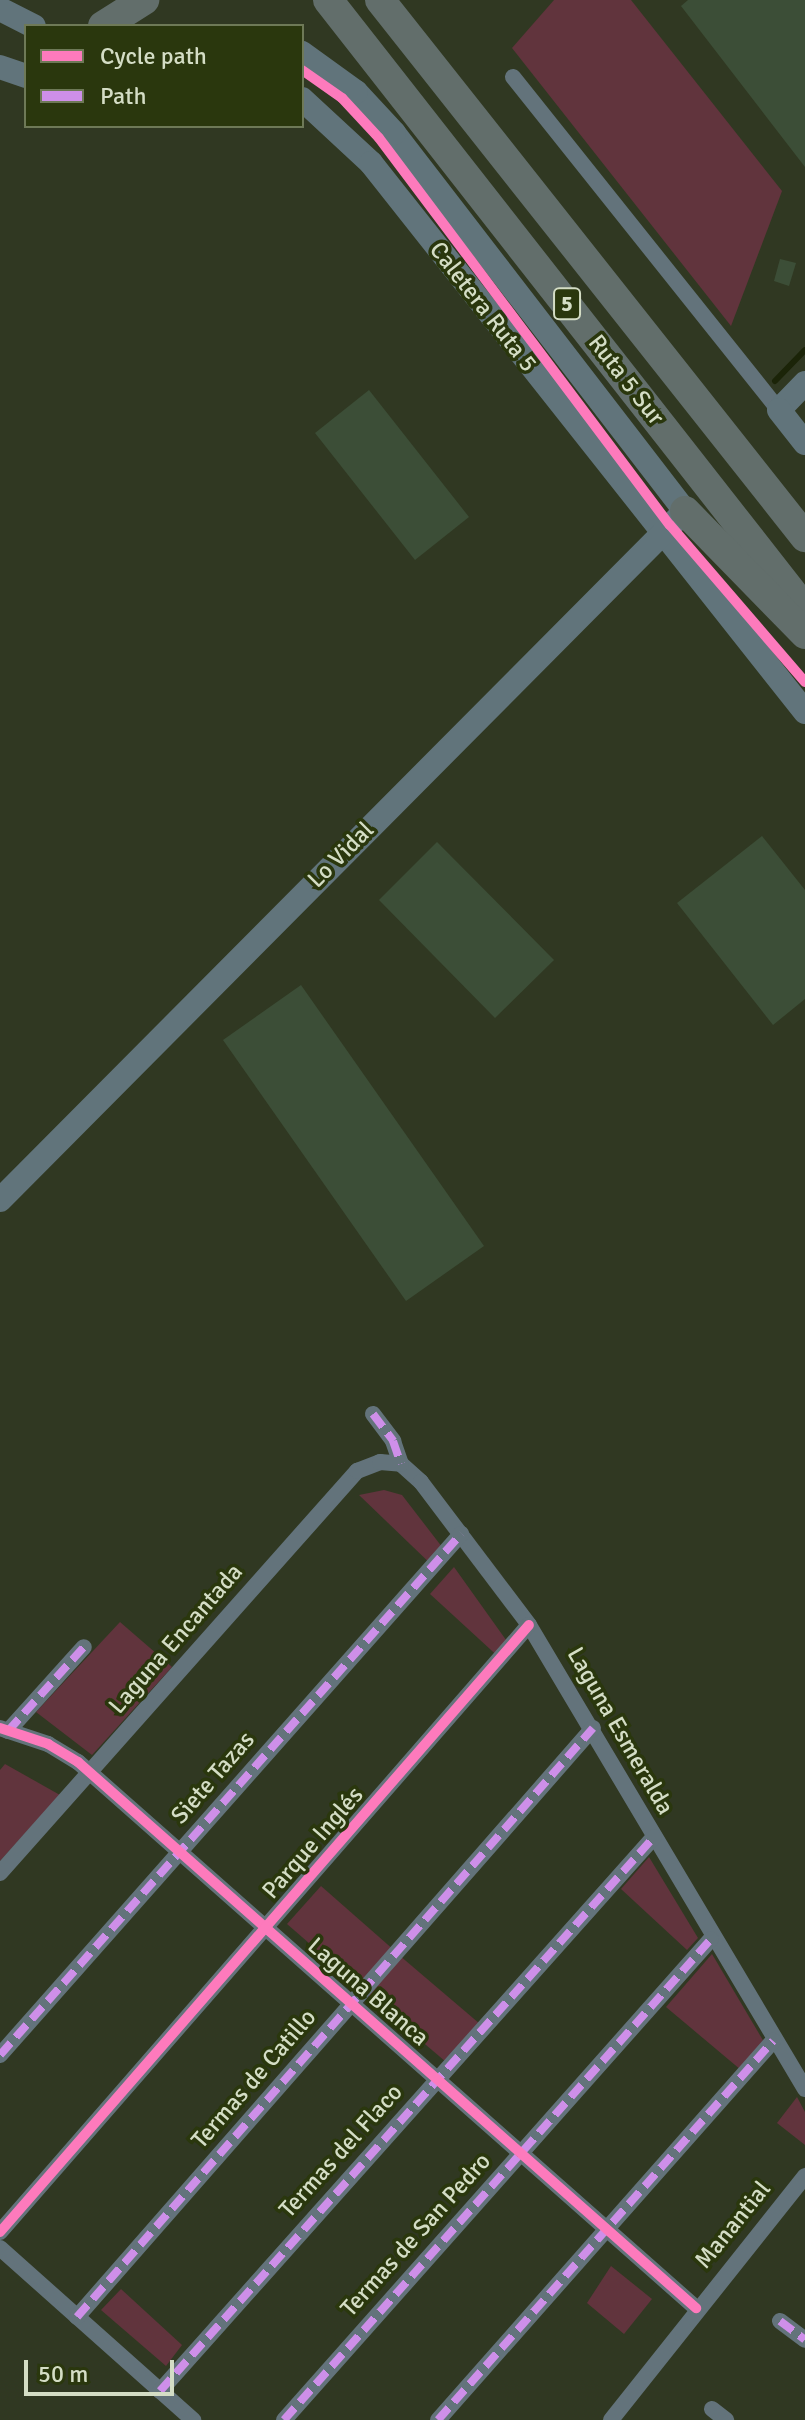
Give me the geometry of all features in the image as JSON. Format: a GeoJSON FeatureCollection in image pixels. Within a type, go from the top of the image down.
{"type":"FeatureCollection","features":[{"type":"Feature","properties":{"kind":"highway"},"geometry":{"type":"LineString","coordinates":[[106,24],[144,0]]}},
{"type":"Feature","properties":{"kind":"highway","name":"Ruta 5 Sur"},"geometry":{"type":"LineString","coordinates":[[328,0],[805,609]]}},
{"type":"Feature","properties":{"kind":"highway","name":"Ruta 5 Sur"},"geometry":{"type":"LineString","coordinates":[[380,0],[805,537]]}},
{"type":"Feature","properties":{"kind":"highway"},"geometry":{"type":"LineString","coordinates":[[685,511],[805,634]]}},
{"type":"Feature","properties":{"kind":"main road"},"geometry":{"type":"LineString","coordinates":[[0,9],[30,24]]}},
{"type":"Feature","properties":{"kind":"main road"},"geometry":{"type":"LineString","coordinates":[[304,54],[356,92],[394,133],[685,511]]}},
{"type":"Feature","properties":{"kind":"main road"},"geometry":{"type":"LineString","coordinates":[[0,67],[24,75]]}},
{"type":"Feature","properties":{"kind":"main road","name":"Caletera Ruta 5"},"geometry":{"type":"LineString","coordinates":[[304,101],[371,163],[660,533],[805,712]]}},
{"type":"Feature","properties":{"kind":"main road"},"geometry":{"type":"LineString","coordinates":[[805,383],[779,410],[805,443]]}},
{"type":"Feature","properties":{"kind":"main road","name":"Lo Vidal"},"geometry":{"type":"LineString","coordinates":[[0,1200],[685,511]]}},
{"type":"Feature","properties":{"kind":"street"},"geometry":{"type":"LineString","coordinates":[[513,77],[779,410]]}},
{"type":"Feature","properties":{"kind":"street","name":"Laguna Esmeralda"},"geometry":{"type":"LineString","coordinates":[[373,1414],[393,1441],[401,1464],[461,1534],[529,1625],[593,1728],[711,1939],[805,2089]]}},
{"type":"Feature","properties":{"kind":"street","name":"Laguna Encantada"},"geometry":{"type":"LineString","coordinates":[[0,1873],[357,1471],[380,1462],[401,1464]]}},
{"type":"Feature","properties":{"kind":"street","name":"Siete Tazas"},"geometry":{"type":"LineString","coordinates":[[0,2055],[461,1534]]}},
{"type":"Feature","properties":{"kind":"street","name":"Parque Inglés"},"geometry":{"type":"LineString","coordinates":[[0,2232],[529,1625]]}},
{"type":"Feature","properties":{"kind":"street"},"geometry":{"type":"LineString","coordinates":[[4,1730],[84,1647]]}},
{"type":"Feature","properties":{"kind":"street","name":"Termas de Catillo"},"geometry":{"type":"LineString","coordinates":[[77,2317],[593,1728]]}},
{"type":"Feature","properties":{"kind":"street","name":"Laguna Blanca"},"geometry":{"type":"LineString","coordinates":[[4,1730],[48,1744],[90,1773],[696,2308]]}},
{"type":"Feature","properties":{"kind":"street","name":"Termas del Flaco"},"geometry":{"type":"LineString","coordinates":[[160,2391],[654,1837]]}},
{"type":"Feature","properties":{"kind":"street","name":"Termas de San Pedro"},"geometry":{"type":"LineString","coordinates":[[284,2420],[711,1939]]}},
{"type":"Feature","properties":{"kind":"street"},"geometry":{"type":"LineString","coordinates":[[438,2420],[773,2041]]}},
{"type":"Feature","properties":{"kind":"street","name":"Manantial"},"geometry":{"type":"LineString","coordinates":[[611,2420],[696,2308],[805,2176]]}},
{"type":"Feature","properties":{"kind":"street"},"geometry":{"type":"LineString","coordinates":[[0,2248],[193,2420]]}},
{"type":"Feature","properties":{"kind":"street"},"geometry":{"type":"LineString","coordinates":[[780,2321],[805,2340]]}},
{"type":"Feature","properties":{"kind":"shaded area"},"geometry":{"type":"Polygon","coordinates":[[[554,0],[631,0],[782,191],[731,326],[512,48],[554,0]]]}},
{"type":"Feature","properties":{"kind":"shaded area"},"geometry":{"type":"Polygon","coordinates":[[[384,1490],[402,1495],[449,1556],[437,1570],[359,1495],[384,1490]]]}},
{"type":"Feature","properties":{"kind":"shaded area"},"geometry":{"type":"Polygon","coordinates":[[[454,1567],[514,1651],[503,1661],[430,1594],[454,1567]]]}},
{"type":"Feature","properties":{"kind":"shaded area"},"geometry":{"type":"Polygon","coordinates":[[[120,1622],[172,1667],[92,1755],[36,1712],[120,1622]]]}},
{"type":"Feature","properties":{"kind":"shaded area"},"geometry":{"type":"Polygon","coordinates":[[[5,1764],[60,1795],[0,1861],[0,1770],[5,1764]]]}},
{"type":"Feature","properties":{"kind":"shaded area"},"geometry":{"type":"Polygon","coordinates":[[[649,1857],[698,1938],[687,1950],[621,1889],[649,1857]]]}},
{"type":"Feature","properties":{"kind":"shaded area"},"geometry":{"type":"Polygon","coordinates":[[[321,1886],[395,1951],[362,1989],[287,1924],[321,1886]]]}},
{"type":"Feature","properties":{"kind":"shaded area"},"geometry":{"type":"Polygon","coordinates":[[[712,1954],[764,2042],[741,2070],[666,2007],[712,1954]]]}},
{"type":"Feature","properties":{"kind":"shaded area"},"geometry":{"type":"Polygon","coordinates":[[[399,1955],[480,2024],[446,2062],[365,1993],[399,1955]]]}},
{"type":"Feature","properties":{"kind":"shaded area"},"geometry":{"type":"Polygon","coordinates":[[[797,2097],[805,2112],[805,2145],[777,2123],[797,2097]]]}},
{"type":"Feature","properties":{"kind":"shaded area"},"geometry":{"type":"Polygon","coordinates":[[[611,2266],[652,2299],[624,2334],[587,2303],[611,2266]]]}},
{"type":"Feature","properties":{"kind":"shaded area"},"geometry":{"type":"Polygon","coordinates":[[[121,2289],[182,2345],[166,2366],[101,2310],[121,2289]]]}},
{"type":"Feature","properties":{"kind":"building"},"geometry":{"type":"Polygon","coordinates":[[[688,0],[805,0],[805,167],[681,6],[688,0]]]}},
{"type":"Feature","properties":{"kind":"building"},"geometry":{"type":"Polygon","coordinates":[[[780,259],[796,263],[789,286],[774,281],[780,259]]]}},
{"type":"Feature","properties":{"kind":"building"},"geometry":{"type":"Polygon","coordinates":[[[369,390],[469,517],[415,560],[315,433],[369,390]]]}},
{"type":"Feature","properties":{"kind":"building"},"geometry":{"type":"Polygon","coordinates":[[[762,836],[805,890],[805,999],[773,1025],[677,903],[762,836]]]}},
{"type":"Feature","properties":{"kind":"building"},"geometry":{"type":"Polygon","coordinates":[[[437,842],[554,960],[495,1018],[379,900],[437,842]]]}},
{"type":"Feature","properties":{"kind":"building"},"geometry":{"type":"Polygon","coordinates":[[[301,985],[484,1246],[406,1301],[223,1040],[301,985]]]}},
{"type":"Feature","properties":{"kind":"waterway"},"geometry":{"type":"LineString","coordinates":[[775,381],[805,350]]}},
{"type":"Feature","properties":{"kind":"marked path"},"geometry":{"type":"LineString","coordinates":[[373,1414],[393,1441],[401,1464]]}},
{"type":"Feature","properties":{"kind":"marked path"},"geometry":{"type":"LineString","coordinates":[[0,2055],[461,1534]]}},
{"type":"Feature","properties":{"kind":"marked path"},"geometry":{"type":"LineString","coordinates":[[8,1731],[84,1647]]}},
{"type":"Feature","properties":{"kind":"marked path"},"geometry":{"type":"LineString","coordinates":[[77,2317],[593,1728]]}},
{"type":"Feature","properties":{"kind":"marked path"},"geometry":{"type":"LineString","coordinates":[[160,2391],[654,1837]]}},
{"type":"Feature","properties":{"kind":"marked path"},"geometry":{"type":"LineString","coordinates":[[284,2420],[711,1939]]}},
{"type":"Feature","properties":{"kind":"marked path"},"geometry":{"type":"LineString","coordinates":[[438,2420],[773,2041]]}},
{"type":"Feature","properties":{"kind":"marked path"},"geometry":{"type":"LineString","coordinates":[[780,2321],[805,2340]]}},
{"type":"Feature","properties":{"kind":"cycle path"},"geometry":{"type":"LineString","coordinates":[[304,71],[342,98],[379,138],[670,525],[805,682]]}},
{"type":"Feature","properties":{"kind":"cycle path"},"geometry":{"type":"LineString","coordinates":[[0,2232],[529,1625]]}},
{"type":"Feature","properties":{"kind":"cycle path"},"geometry":{"type":"LineString","coordinates":[[0,1728],[48,1744],[78,1762],[696,2308]]}}]}
